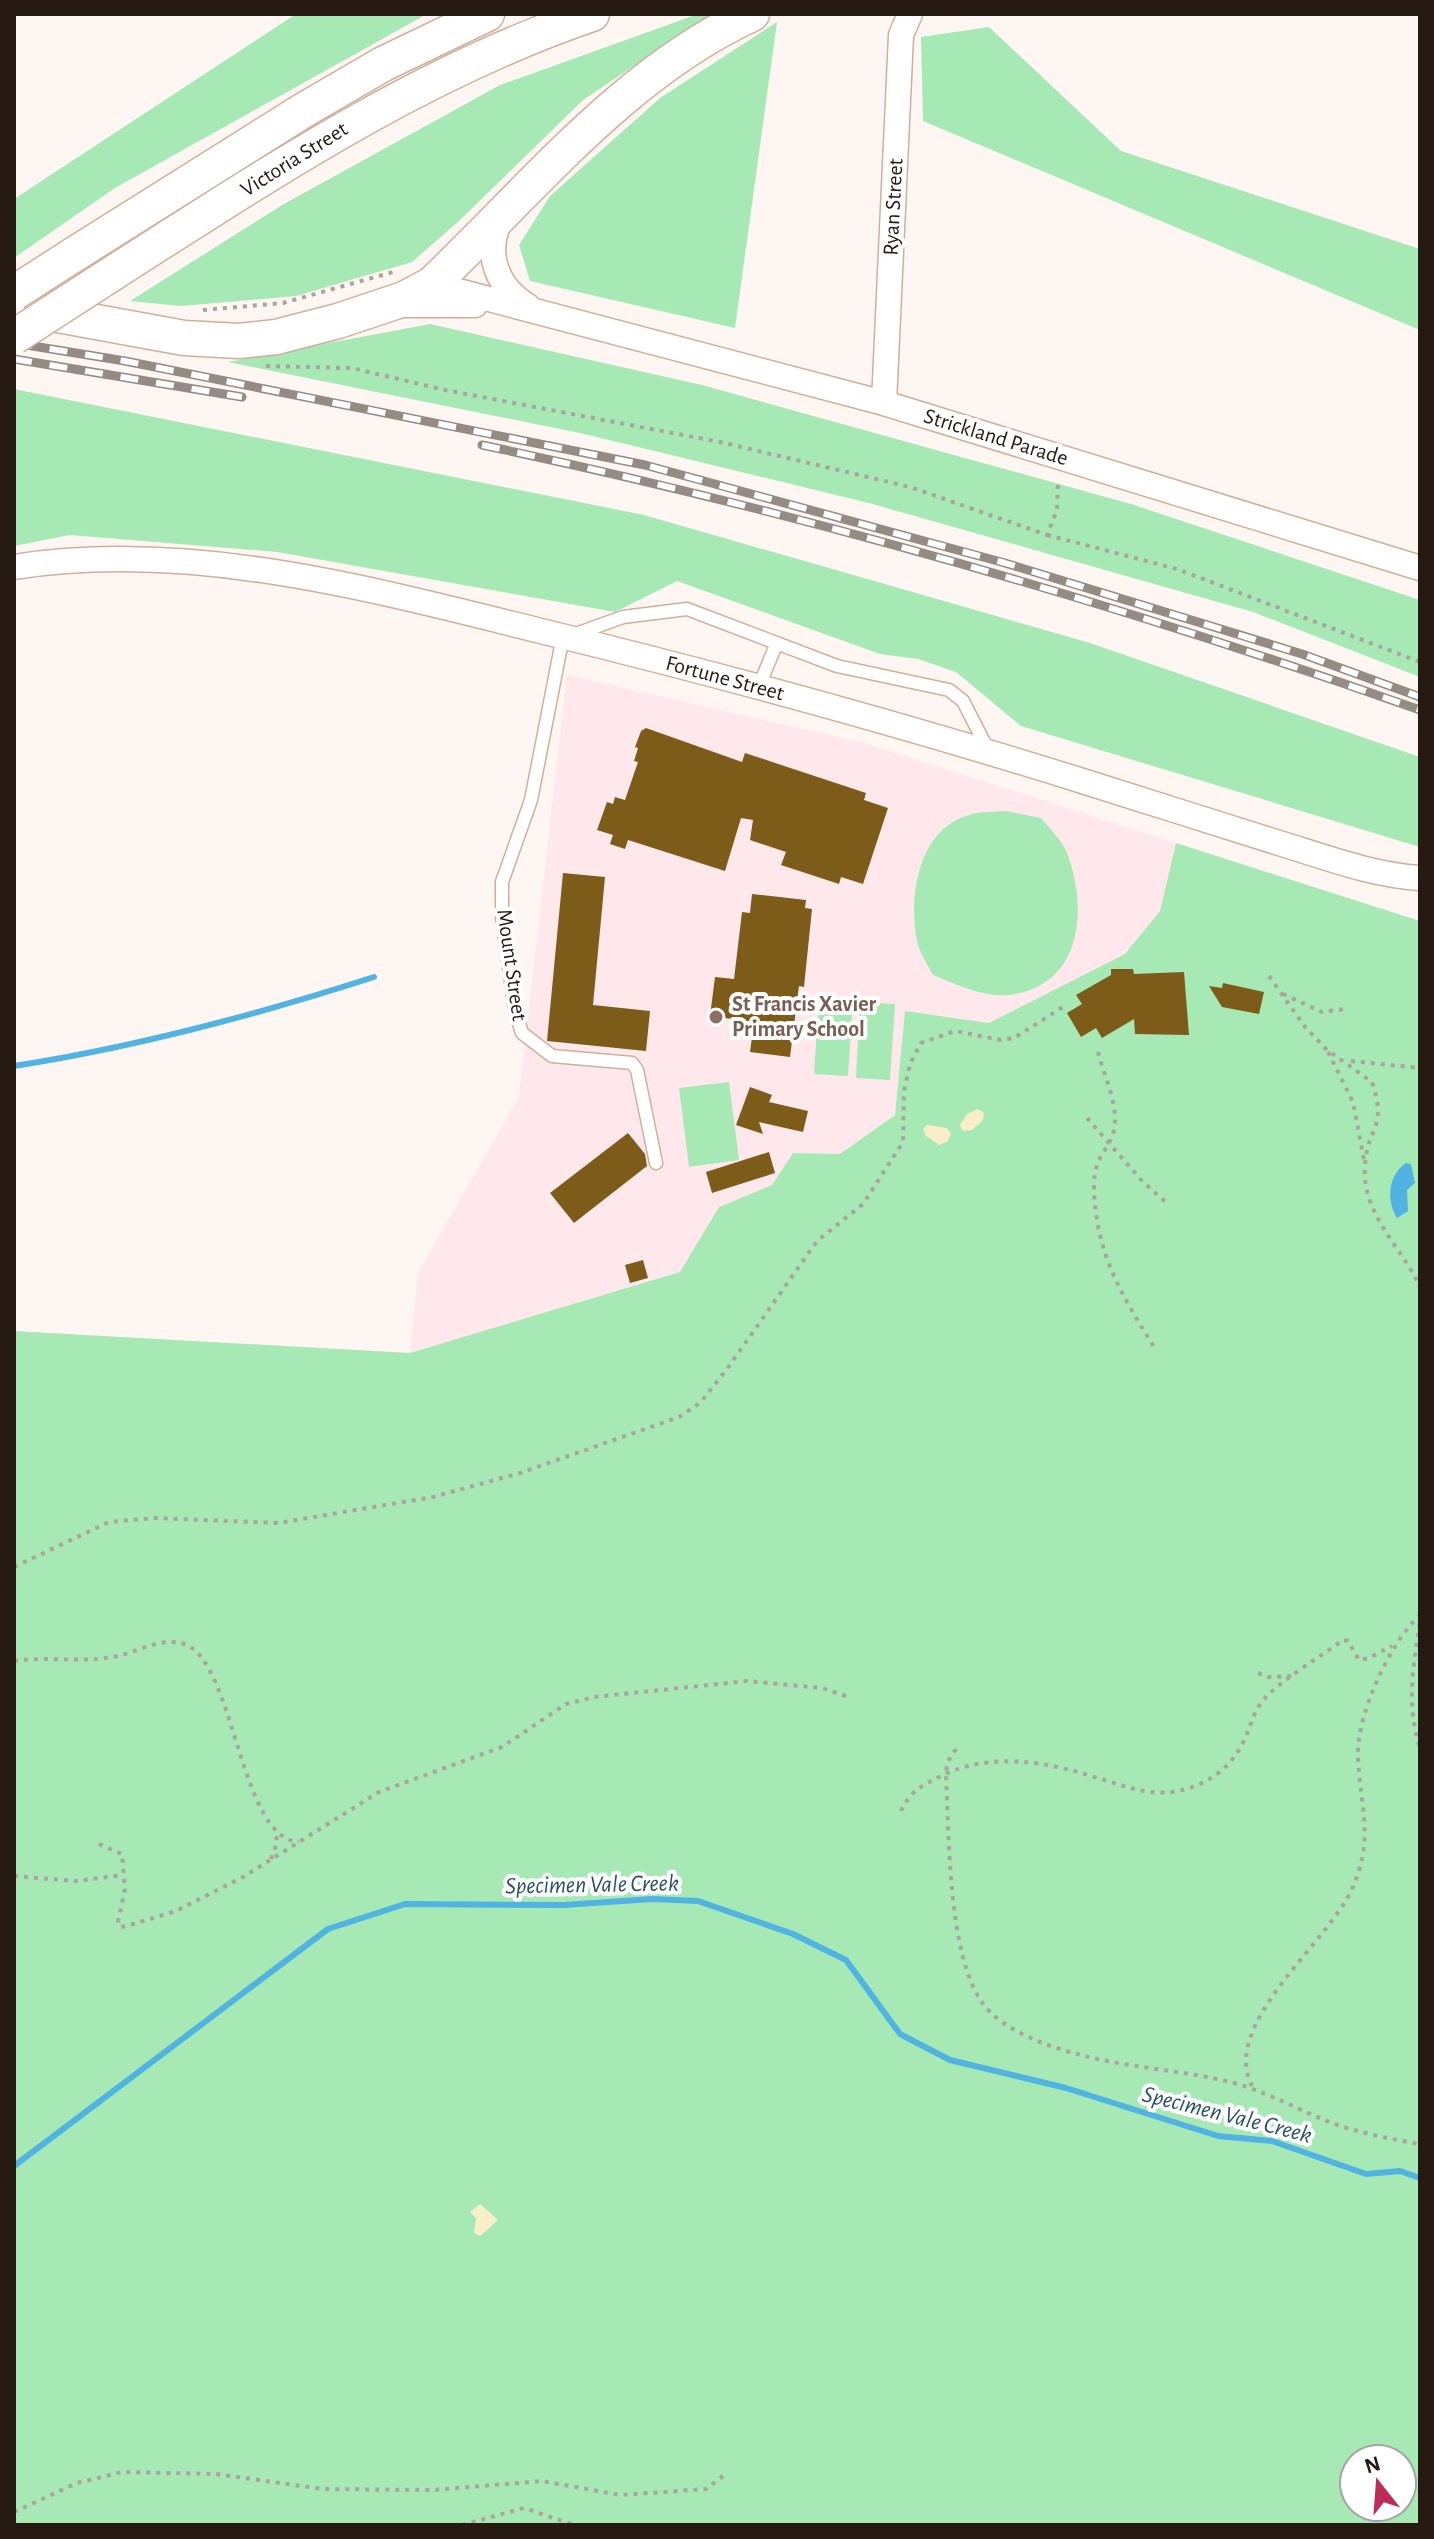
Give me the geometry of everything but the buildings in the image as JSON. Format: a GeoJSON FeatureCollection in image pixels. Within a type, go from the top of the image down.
{"type":"FeatureCollection","features":[{"type":"Feature","properties":{"kind":"main road","name":"Victoria Street"},"geometry":{"type":"LineString","coordinates":[[14,293],[304,110],[383,64],[487,14]]}},
{"type":"Feature","properties":{"kind":"main road","name":"Victoria Street"},"geometry":{"type":"LineString","coordinates":[[14,337],[309,149],[402,95],[479,57],[592,14]]}},
{"type":"Feature","properties":{"kind":"main road"},"geometry":{"type":"LineString","coordinates":[[432,284],[655,73],[752,14]]}},
{"type":"Feature","properties":{"kind":"main road","name":"Strickland Parade"},"geometry":{"type":"LineString","coordinates":[[96,320],[232,321],[301,310],[385,283],[432,284]]}},
{"type":"Feature","properties":{"kind":"main road","name":"Strickland Parade"},"geometry":{"type":"LineString","coordinates":[[14,307],[184,338],[239,341],[276,337],[373,310],[404,299],[432,284]]}},
{"type":"Feature","properties":{"kind":"street","name":"Ryan Street"},"geometry":{"type":"LineString","coordinates":[[884,403],[901,35],[910,14]]}},
{"type":"Feature","properties":{"kind":"street"},"geometry":{"type":"LineString","coordinates":[[511,207],[494,236],[495,266],[516,297],[543,313]]}},
{"type":"Feature","properties":{"kind":"street","name":"Strickland Parade"},"geometry":{"type":"LineString","coordinates":[[432,284],[884,403],[1420,568]]}},
{"type":"Feature","properties":{"kind":"street","name":"Strickland Parade"},"geometry":{"type":"LineString","coordinates":[[373,310],[411,304],[461,304],[569,320]]}},
{"type":"Feature","properties":{"kind":"street","name":"Fortune Street"},"geometry":{"type":"LineString","coordinates":[[14,567],[98,559],[179,561],[247,569],[409,599],[759,686],[989,752],[1332,859],[1394,876],[1420,878]]}},
{"type":"Feature","properties":{"kind":"lane"},"geometry":{"type":"LineString","coordinates":[[566,637],[623,617],[687,609],[776,645],[865,675],[949,690],[963,701],[989,752]]}},
{"type":"Feature","properties":{"kind":"lane","name":"Mount Street"},"geometry":{"type":"LineString","coordinates":[[566,637],[526,820],[506,864],[502,882],[502,917],[515,1010],[522,1033],[530,1043],[552,1056],[632,1063],[637,1070],[656,1163]]}},
{"type":"Feature","properties":{"kind":"lane"},"geometry":{"type":"LineString","coordinates":[[759,686],[776,645]]}},
{"type":"Feature","properties":{"kind":"path"},"geometry":{"type":"LineString","coordinates":[[200,310],[283,303],[399,271]]}},
{"type":"Feature","properties":{"kind":"path"},"geometry":{"type":"LineString","coordinates":[[259,365],[352,368],[445,390],[720,442],[910,487],[1047,535],[1177,569],[1420,662]]}},
{"type":"Feature","properties":{"kind":"path"},"geometry":{"type":"LineString","coordinates":[[1047,535],[1057,510],[1063,458]]}},
{"type":"Feature","properties":{"kind":"path"},"geometry":{"type":"LineString","coordinates":[[1269,976],[1327,1050],[1353,1102],[1375,1215],[1409,1262],[1420,1287]]}},
{"type":"Feature","properties":{"kind":"path"},"geometry":{"type":"LineString","coordinates":[[1281,993],[1322,1012],[1344,1009]]}},
{"type":"Feature","properties":{"kind":"path"},"geometry":{"type":"LineString","coordinates":[[14,1567],[109,1522],[155,1518],[278,1523],[420,1500],[520,1473],[679,1417],[700,1403],[727,1369],[817,1241],[863,1204],[903,1142],[904,1091],[910,1064],[921,1043],[955,1031],[1001,1040],[1014,1038],[1063,1007]]}},
{"type":"Feature","properties":{"kind":"path"},"geometry":{"type":"LineString","coordinates":[[1327,1050],[1372,1082],[1378,1098],[1376,1133],[1365,1164]]}},
{"type":"Feature","properties":{"kind":"path"},"geometry":{"type":"LineString","coordinates":[[1098,1052],[1115,1120],[1110,1141],[1097,1161],[1094,1185],[1103,1245],[1119,1292],[1156,1350]]}},
{"type":"Feature","properties":{"kind":"path"},"geometry":{"type":"LineString","coordinates":[[1344,1060],[1420,1068]]}},
{"type":"Feature","properties":{"kind":"path"},"geometry":{"type":"LineString","coordinates":[[1087,1118],[1143,1182],[1168,1204]]}},
{"type":"Feature","properties":{"kind":"path"},"geometry":{"type":"LineString","coordinates":[[901,1811],[912,1793],[946,1773],[977,1763],[1030,1762],[1142,1792],[1176,1791],[1223,1771],[1238,1753],[1261,1702],[1343,1640],[1348,1641],[1359,1660],[1369,1658],[1392,1646],[1420,1615]]}},
{"type":"Feature","properties":{"kind":"path"},"geometry":{"type":"LineString","coordinates":[[1420,1623],[1410,1685],[1411,1718],[1420,1748]]}},
{"type":"Feature","properties":{"kind":"path"},"geometry":{"type":"LineString","coordinates":[[14,1661],[115,1657],[172,1642],[192,1647],[213,1676],[238,1756],[276,1832],[277,1843],[270,1862]]}},
{"type":"Feature","properties":{"kind":"path"},"geometry":{"type":"LineString","coordinates":[[1252,2088],[1244,2060],[1250,2030],[1327,1931],[1353,1887],[1366,1828],[1359,1739],[1392,1646]]}},
{"type":"Feature","properties":{"kind":"path"},"geometry":{"type":"LineString","coordinates":[[1258,1673],[1269,1677],[1295,1676]]}},
{"type":"Feature","properties":{"kind":"path"},"geometry":{"type":"LineString","coordinates":[[99,1844],[122,1854],[125,1889],[118,1922],[121,1927],[176,1911],[270,1862],[379,1792],[502,1747],[555,1710],[581,1700],[747,1681],[822,1688],[846,1696]]}},
{"type":"Feature","properties":{"kind":"path"},"geometry":{"type":"LineString","coordinates":[[956,1749],[947,1763],[946,1773],[950,1868],[963,1954],[980,2001],[993,2015],[1049,2046],[1252,2088],[1333,2123],[1420,2144]]}},
{"type":"Feature","properties":{"kind":"path"},"geometry":{"type":"LineString","coordinates":[[276,1832],[289,1842],[301,1842]]}},
{"type":"Feature","properties":{"kind":"path"},"geometry":{"type":"LineString","coordinates":[[14,1876],[75,1881],[124,1875]]}},
{"type":"Feature","properties":{"kind":"path"},"geometry":{"type":"LineString","coordinates":[[14,2512],[77,2483],[122,2472],[184,2471],[306,2488],[410,2490],[542,2481],[620,2495],[706,2489],[727,2473]]}},
{"type":"Feature","properties":{"kind":"path"},"geometry":{"type":"LineString","coordinates":[[462,2525],[524,2508],[574,2525]]}},
{"type":"Feature","properties":{"kind":"shaded area","name":"St Francis Xavier Primary School"},"geometry":{"type":"Polygon","coordinates":[[[567,675],[860,742],[1176,843],[1160,911],[1125,954],[989,1023],[905,1011],[895,1115],[840,1154],[793,1153],[773,1185],[719,1207],[680,1272],[410,1353],[418,1273],[519,1097],[567,675]]]}},
{"type":"Feature","properties":{"kind":"green space"},"geometry":{"type":"Polygon","coordinates":[[[296,14],[427,14],[115,188],[14,258],[14,199],[296,14]]]}},
{"type":"Feature","properties":{"kind":"green space"},"geometry":{"type":"Polygon","coordinates":[[[698,14],[711,14],[583,100],[459,221],[412,262],[296,296],[181,306],[130,301],[282,205],[500,85],[698,14]]]}},
{"type":"Feature","properties":{"kind":"green space"},"geometry":{"type":"Polygon","coordinates":[[[777,22],[735,328],[530,281],[519,245],[550,196],[660,98],[777,22]]]}},
{"type":"Feature","properties":{"kind":"green space"},"geometry":{"type":"Polygon","coordinates":[[[989,27],[1121,151],[1420,249],[1420,330],[923,121],[921,37],[989,27]]]}},
{"type":"Feature","properties":{"kind":"green space"},"geometry":{"type":"Polygon","coordinates":[[[430,324],[702,385],[1131,504],[1420,600],[1420,677],[1253,612],[869,503],[580,433],[228,362],[430,324]]]}},
{"type":"Feature","properties":{"kind":"green space"},"geometry":{"type":"Polygon","coordinates":[[[14,389],[644,515],[1090,643],[1420,757],[1420,847],[1021,726],[956,672],[918,659],[880,654],[677,581],[615,612],[277,552],[70,535],[14,546],[14,389]]]}},
{"type":"Feature","properties":{"kind":"green space"},"geometry":{"type":"Polygon","coordinates":[[[1006,811],[1041,818],[1062,843],[1073,873],[1078,917],[1067,957],[1055,974],[1039,986],[1016,994],[995,995],[933,975],[918,945],[914,905],[920,867],[938,834],[969,815],[1006,811]]]}},
{"type":"Feature","properties":{"kind":"green space"},"geometry":{"type":"Polygon","coordinates":[[[1176,843],[1420,921],[1420,2525],[14,2525],[14,1331],[410,1353],[680,1272],[719,1207],[772,1185],[793,1153],[840,1154],[895,1115],[905,1011],[989,1023],[1125,954],[1160,911],[1176,843]]]}},
{"type":"Feature","properties":{"kind":"green space"},"geometry":{"type":"Polygon","coordinates":[[[819,999],[853,1001],[848,1076],[814,1074],[819,999]]]}},
{"type":"Feature","properties":{"kind":"green space"},"geometry":{"type":"Polygon","coordinates":[[[860,1002],[895,1004],[890,1080],[856,1078],[860,1002]]]}},
{"type":"Feature","properties":{"kind":"green space"},"geometry":{"type":"Polygon","coordinates":[[[729,1082],[739,1160],[689,1167],[679,1088],[729,1082]]]}},
{"type":"Feature","properties":{"kind":"sand"},"geometry":{"type":"Polygon","coordinates":[[[978,1109],[984,1113],[983,1120],[972,1130],[963,1131],[960,1125],[967,1114],[978,1109]]]}},
{"type":"Feature","properties":{"kind":"sand"},"geometry":{"type":"Polygon","coordinates":[[[927,1125],[947,1128],[951,1134],[947,1142],[939,1145],[926,1136],[923,1129],[927,1125]]]}},
{"type":"Feature","properties":{"kind":"sand"},"geometry":{"type":"Polygon","coordinates":[[[480,2204],[498,2220],[480,2236],[474,2233],[476,2218],[470,2212],[480,2204]]]}},
{"type":"Feature","properties":{"kind":"water"},"geometry":{"type":"Polygon","coordinates":[[[1406,1163],[1411,1164],[1415,1183],[1407,1190],[1408,1211],[1397,1218],[1391,1204],[1392,1181],[1406,1163]]]}},
{"type":"Feature","properties":{"kind":"waterway"},"geometry":{"type":"LineString","coordinates":[[14,1066],[196,1029],[374,977]]}},
{"type":"Feature","properties":{"kind":"waterway","name":"Specimen Vale Creek"},"geometry":{"type":"LineString","coordinates":[[14,2166],[328,1929],[405,1904],[564,1905],[652,1899],[698,1901],[793,1934],[846,1960],[900,2034],[950,2060],[1066,2088],[1218,2136],[1272,2141],[1366,2174],[1400,2171],[1420,2178]]}},
{"type":"Feature","properties":{"kind":"railway"},"geometry":{"type":"LineString","coordinates":[[14,343],[125,361],[645,465],[1005,563],[1302,654],[1420,697]]}},
{"type":"Feature","properties":{"kind":"railway"},"geometry":{"type":"LineString","coordinates":[[14,359],[242,397]]}},
{"type":"Feature","properties":{"kind":"railway"},"geometry":{"type":"LineString","coordinates":[[482,445],[720,499],[955,562],[1189,632],[1420,710]]}},
{"type":"Feature","properties":{"kind":"place","name":"St Francis Xavier Primary School"},"geometry":{"type":"Point","coordinates":[716,1017]}}]}
